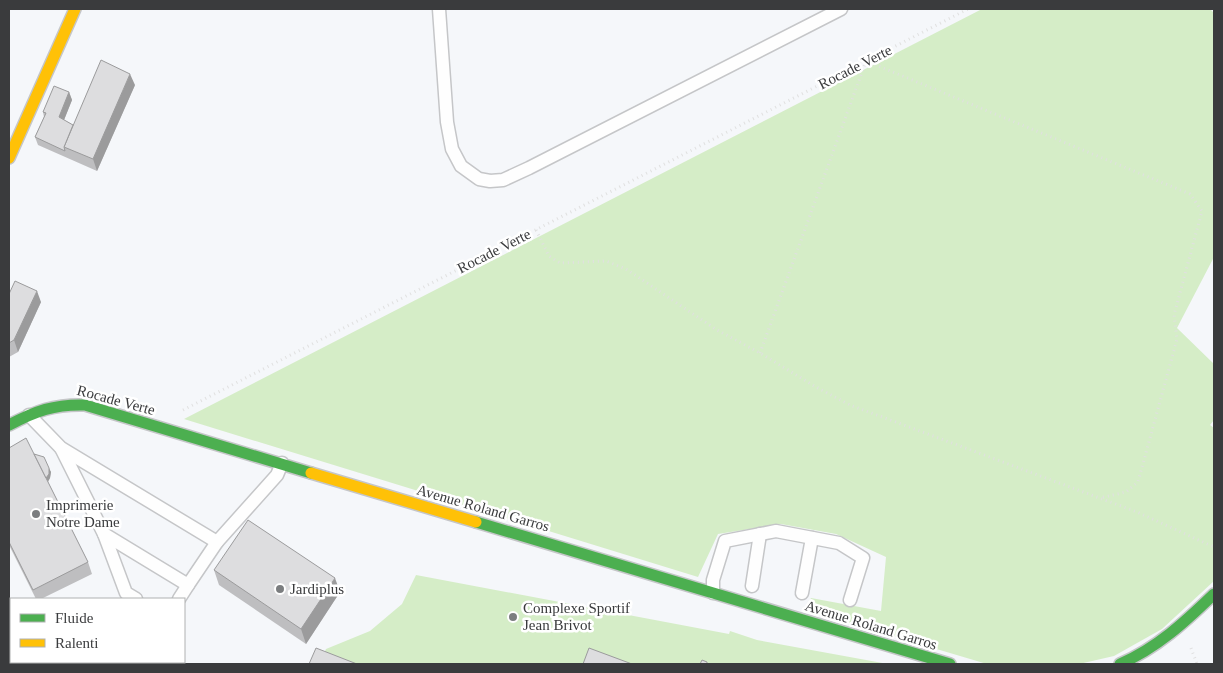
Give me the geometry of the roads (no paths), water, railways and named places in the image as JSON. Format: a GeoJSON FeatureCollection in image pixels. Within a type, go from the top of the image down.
{"type":"FeatureCollection","features":[{"type":"Feature","properties":{"kind":"street"},"geometry":{"type":"LineString","coordinates":[[9,158],[76,9]]}},
{"type":"Feature","properties":{"kind":"street","name":"Avenue Roland Garros"},"geometry":{"type":"LineString","coordinates":[[9,424],[46,407],[63,404],[85,405],[950,664]]}},
{"type":"Feature","properties":{"kind":"street"},"geometry":{"type":"LineString","coordinates":[[1120,664],[1133,659],[1180,628],[1214,594]]}},
{"type":"Feature","properties":{"kind":"lane"},"geometry":{"type":"LineString","coordinates":[[439,9],[447,122],[452,149],[461,166],[479,178],[490,181],[503,180],[529,168],[841,9]]}},
{"type":"Feature","properties":{"kind":"lane"},"geometry":{"type":"LineString","coordinates":[[29,415],[60,448],[217,542]]}},
{"type":"Feature","properties":{"kind":"lane"},"geometry":{"type":"LineString","coordinates":[[60,448],[104,534],[126,593],[134,598]]}},
{"type":"Feature","properties":{"kind":"lane"},"geometry":{"type":"LineString","coordinates":[[180,598],[217,542],[277,475],[282,463]]}},
{"type":"Feature","properties":{"kind":"lane"},"geometry":{"type":"LineString","coordinates":[[713,593],[712,580],[725,541],[776,530],[839,543],[863,558],[850,600]]}},
{"type":"Feature","properties":{"kind":"lane"},"geometry":{"type":"LineString","coordinates":[[104,534],[188,585]]}},
{"type":"Feature","properties":{"kind":"lane"},"geometry":{"type":"LineString","coordinates":[[752,586],[760,534]]}},
{"type":"Feature","properties":{"kind":"lane"},"geometry":{"type":"LineString","coordinates":[[802,593],[812,538]]}},
{"type":"Feature","properties":{"kind":"place","name":"Imprimerie Notre Dame"},"geometry":{"type":"Point","coordinates":[36,514]}},
{"type":"Feature","properties":{"kind":"place","name":"Jardiplus"},"geometry":{"type":"Point","coordinates":[280,589]}},
{"type":"Feature","properties":{"kind":"place","name":"Complexe Sportif Jean Brivot"},"geometry":{"type":"Point","coordinates":[513,617]}}]}
